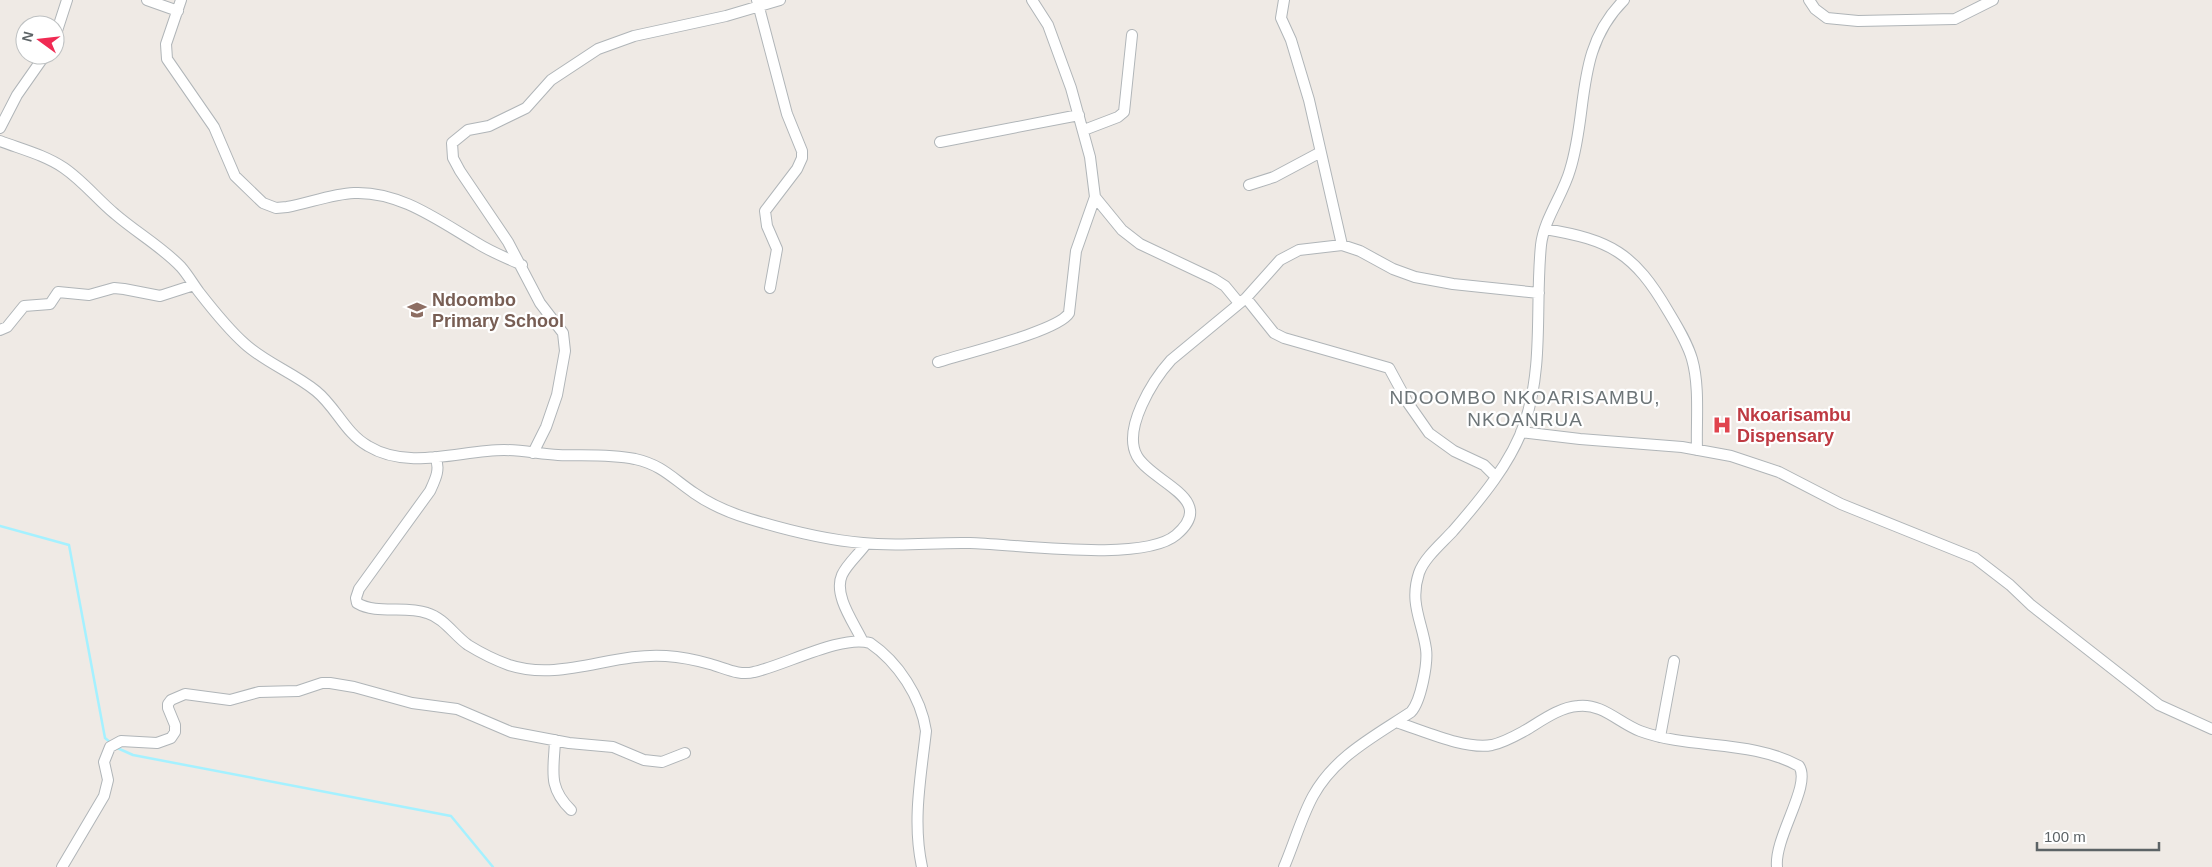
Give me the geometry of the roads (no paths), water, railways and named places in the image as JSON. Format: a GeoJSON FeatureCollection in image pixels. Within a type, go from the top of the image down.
{"type":"FeatureCollection","features":[{"type":"Feature","properties":{"kind":"street"},"geometry":{"type":"LineString","coordinates":[[63,15],[68,0]]}},
{"type":"Feature","properties":{"kind":"street"},"geometry":{"type":"LineString","coordinates":[[147,0],[178,10]]}},
{"type":"Feature","properties":{"kind":"street"},"geometry":{"type":"LineString","coordinates":[[181,0],[166,44],[167,59],[214,127],[235,176],[263,203],[276,208],[353,193],[375,195],[406,203],[428,213],[478,244],[522,265]]}},
{"type":"Feature","properties":{"kind":"street"},"geometry":{"type":"LineString","coordinates":[[533,453],[546,426],[557,395],[563,368],[565,340],[563,332],[540,303],[522,265],[453,158],[450,149],[456,137],[468,130],[489,126],[526,108],[551,80],[598,49],[634,36],[780,0]]}},
{"type":"Feature","properties":{"kind":"street"},"geometry":{"type":"LineString","coordinates":[[938,362],[1052,326],[1066,318],[1069,313],[1076,251],[1095,197],[1090,157],[1084,130],[1048,24],[1032,0]]}},
{"type":"Feature","properties":{"kind":"street"},"geometry":{"type":"LineString","coordinates":[[1284,0],[1281,18],[1309,100],[1342,245]]}},
{"type":"Feature","properties":{"kind":"street"},"geometry":{"type":"LineString","coordinates":[[1284,867],[1308,806],[1319,786],[1346,755],[1414,709],[1422,687],[1426,652],[1415,606],[1419,573],[1495,476],[1521,432],[1534,384],[1542,243],[1545,229],[1570,170],[1584,77],[1595,46],[1608,20],[1624,0]]}},
{"type":"Feature","properties":{"kind":"street"},"geometry":{"type":"LineString","coordinates":[[1809,0],[1815,9],[1827,18],[1858,21],[1955,19],[1994,0]]}},
{"type":"Feature","properties":{"kind":"street"},"geometry":{"type":"LineString","coordinates":[[758,4],[787,114],[802,151],[802,158],[796,169],[765,211],[767,226],[778,248],[770,288]]}},
{"type":"Feature","properties":{"kind":"street"},"geometry":{"type":"LineString","coordinates":[[1084,130],[1118,117],[1124,112],[1132,35]]}},
{"type":"Feature","properties":{"kind":"street"},"geometry":{"type":"LineString","coordinates":[[0,128],[17,95],[38,65]]}},
{"type":"Feature","properties":{"kind":"street"},"geometry":{"type":"LineString","coordinates":[[940,142],[1078,115]]}},
{"type":"Feature","properties":{"kind":"street"},"geometry":{"type":"LineString","coordinates":[[0,141],[61,166],[115,214],[184,270],[194,285],[244,344],[314,389],[326,400],[355,438],[372,449],[390,454],[436,457],[500,450],[610,456],[650,463],[662,468],[706,501],[732,513],[816,536],[866,544],[986,543],[1064,550],[1116,550],[1149,545],[1175,536],[1184,526],[1190,513],[1188,499],[1147,469],[1139,459],[1133,442],[1134,426],[1161,371],[1202,332],[1242,300],[1280,260],[1299,250],[1342,245],[1360,251],[1393,269],[1415,277],[1453,284],[1539,293]]}},
{"type":"Feature","properties":{"kind":"street"},"geometry":{"type":"LineString","coordinates":[[1249,185],[1274,177],[1320,153]]}},
{"type":"Feature","properties":{"kind":"street"},"geometry":{"type":"LineString","coordinates":[[1095,197],[1122,230],[1140,244],[1225,286],[1242,300],[1274,333],[1298,343],[1389,368],[1428,433],[1454,452],[1484,465],[1495,476]]}},
{"type":"Feature","properties":{"kind":"street"},"geometry":{"type":"LineString","coordinates":[[1545,229],[1596,239],[1611,246],[1632,262],[1646,277],[1681,334],[1692,359],[1695,383],[1697,450]]}},
{"type":"Feature","properties":{"kind":"street"},"geometry":{"type":"LineString","coordinates":[[0,330],[7,327],[24,306],[50,304],[58,292],[89,295],[114,288],[124,288],[160,296],[194,285]]}},
{"type":"Feature","properties":{"kind":"street"},"geometry":{"type":"LineString","coordinates":[[1521,432],[1697,450],[1730,456],[1772,469],[1841,504],[1975,558],[2010,585],[2030,605],[2159,705],[2212,729]]}},
{"type":"Feature","properties":{"kind":"street"},"geometry":{"type":"LineString","coordinates":[[436,457],[438,473],[430,491],[359,589],[356,600],[360,604],[373,608],[417,610],[429,613],[440,619],[469,645],[493,659],[532,670],[569,669],[663,656],[695,660],[733,672],[754,672],[816,651],[862,640]]}},
{"type":"Feature","properties":{"kind":"street"},"geometry":{"type":"LineString","coordinates":[[866,544],[844,571],[839,585],[840,594],[862,640],[877,648],[899,672],[917,699],[924,722],[926,731],[917,816],[922,867]]}},
{"type":"Feature","properties":{"kind":"street"},"geometry":{"type":"LineString","coordinates":[[1660,737],[1674,661]]}},
{"type":"Feature","properties":{"kind":"street"},"geometry":{"type":"LineString","coordinates":[[62,867],[104,796],[108,780],[104,762],[112,745],[121,741],[157,743],[171,738],[175,732],[175,725],[168,704],[171,700],[184,694],[230,700],[259,692],[298,691],[322,683],[354,686],[390,698],[457,709],[497,728],[555,740],[613,747],[644,760],[662,762],[685,753]]}},
{"type":"Feature","properties":{"kind":"street"},"geometry":{"type":"LineString","coordinates":[[1396,722],[1464,743],[1490,745],[1505,742],[1562,711],[1575,706],[1585,705],[1604,712],[1639,731],[1660,737],[1758,752],[1799,766],[1803,778],[1779,843],[1777,867]]}},
{"type":"Feature","properties":{"kind":"street"},"geometry":{"type":"LineString","coordinates":[[555,740],[553,767],[556,791],[558,798],[571,810]]}},
{"type":"Feature","properties":{"kind":"waterway"},"geometry":{"type":"LineString","coordinates":[[0,526],[69,545],[105,738],[111,743]]}},
{"type":"Feature","properties":{"kind":"waterway"},"geometry":{"type":"LineString","coordinates":[[115,747],[133,755],[451,816],[493,867]]}},
{"type":"Feature","properties":{"kind":"place","name":"Ndoombo Primary School"},"geometry":{"type":"Point","coordinates":[417,310]}},
{"type":"Feature","properties":{"kind":"place","name":"Nkoarisambu Dispensary"},"geometry":{"type":"Point","coordinates":[1722,425]}},
{"type":"Feature","properties":{"kind":"district","name":"NDOOMBO NKOARISAMBU, NKOANRUA"},"geometry":{"type":"Point","coordinates":[1525,408]}}]}
